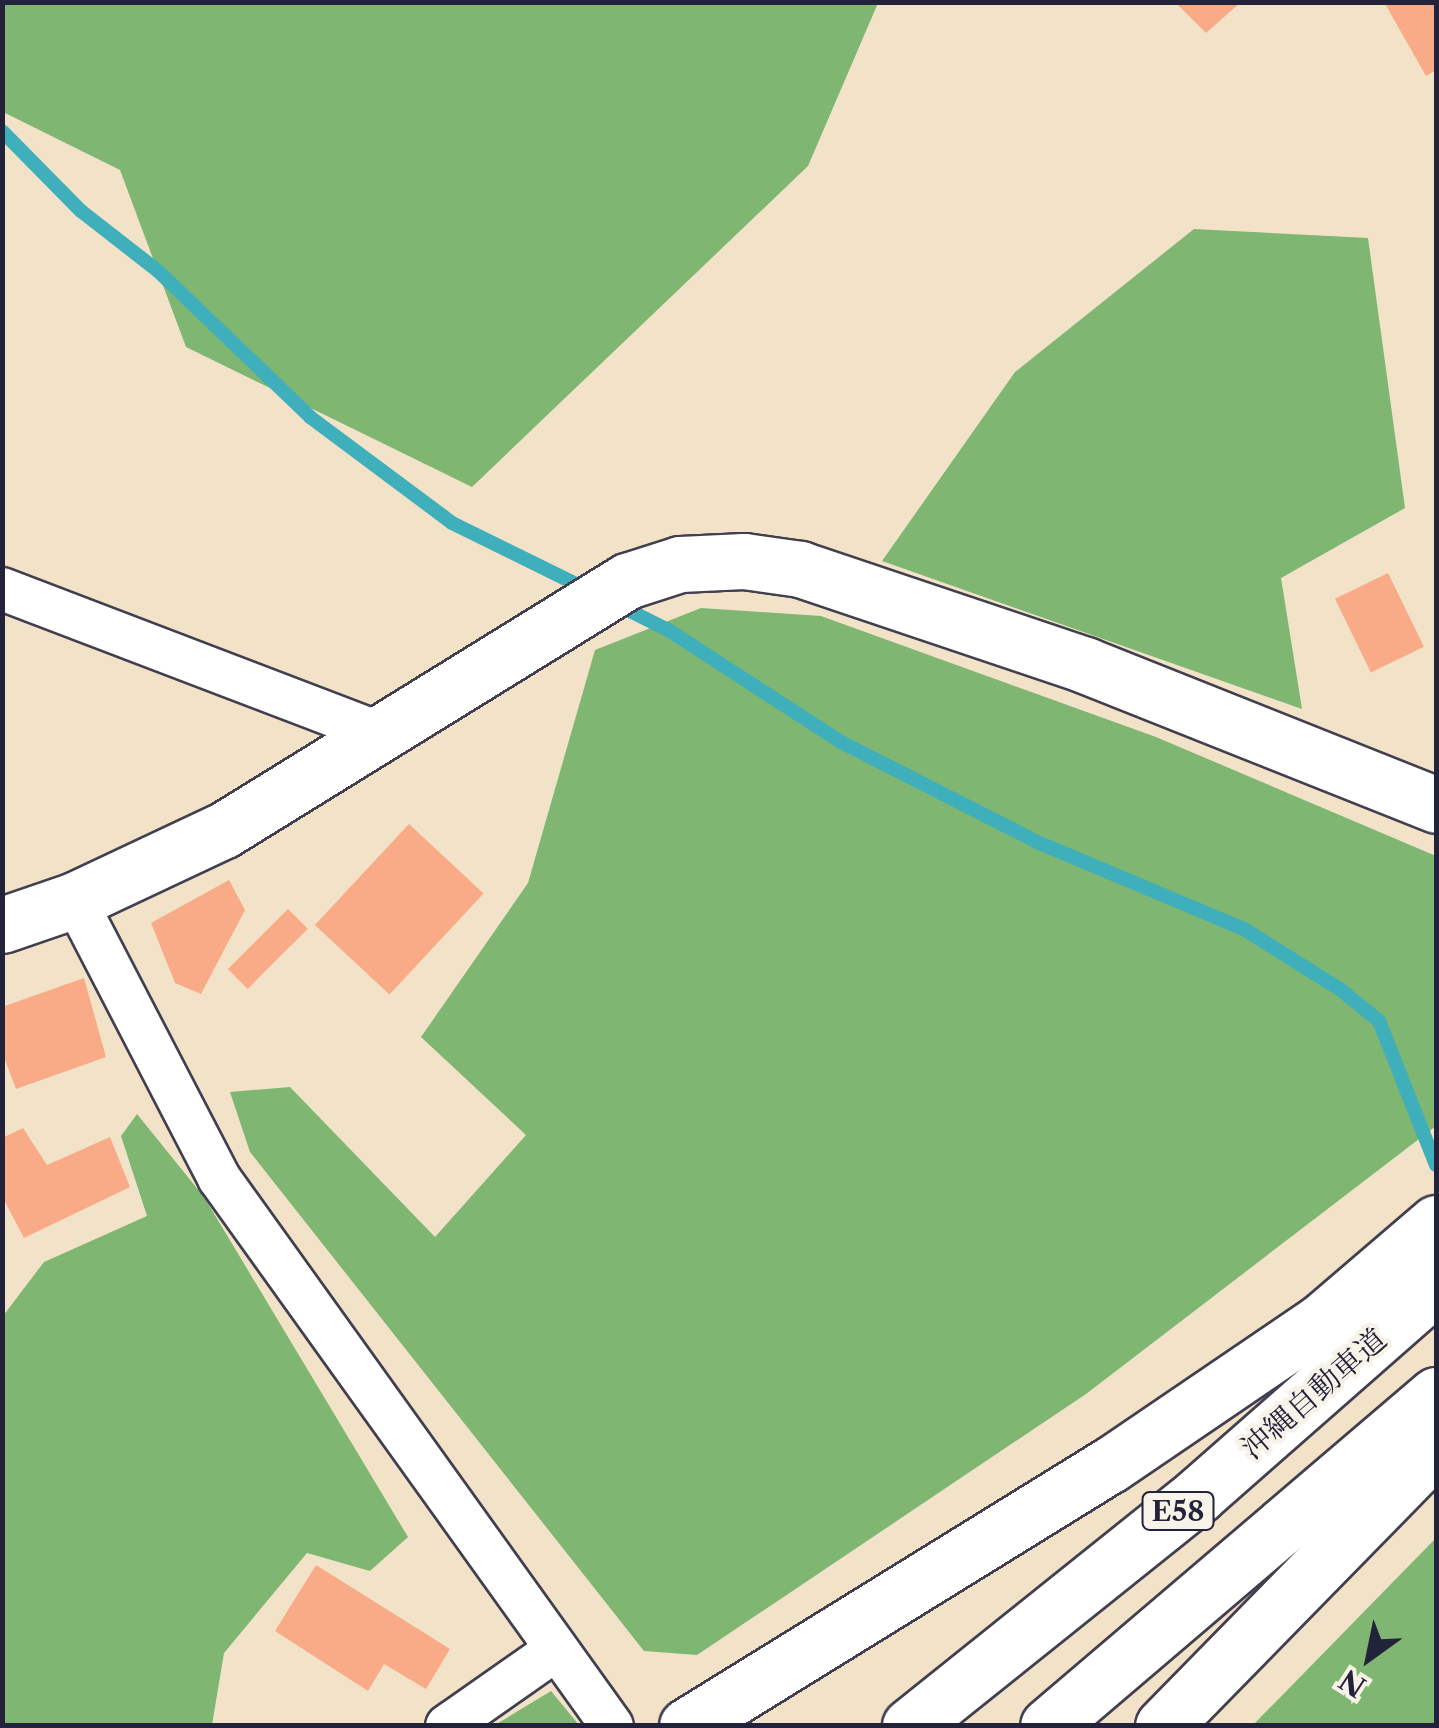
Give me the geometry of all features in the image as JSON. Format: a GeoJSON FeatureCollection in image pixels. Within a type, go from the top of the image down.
{"type":"FeatureCollection","features":[{"type":"Feature","properties":{"kind":"main road"},"geometry":{"type":"LineString","coordinates":[[2,925],[74,900],[224,830],[384,735],[627,580],[680,564],[744,561],[800,569],[1085,666],[1436,805]]}},
{"type":"Feature","properties":{"kind":"main road"},"geometry":{"type":"LineString","coordinates":[[687,1726],[1110,1465],[1323,1320],[1436,1223]]}},
{"type":"Feature","properties":{"kind":"main road","name":"沖縄自動車道"},"geometry":{"type":"LineString","coordinates":[[910,1726],[1197,1496],[1436,1286]]}},
{"type":"Feature","properties":{"kind":"main road","name":"E58"},"geometry":{"type":"LineString","coordinates":[[1048,1726],[1436,1396]]}},
{"type":"Feature","properties":{"kind":"main road"},"geometry":{"type":"LineString","coordinates":[[1163,1726],[1436,1447]]}},
{"type":"Feature","properties":{"kind":"street"},"geometry":{"type":"LineString","coordinates":[[2,589],[384,735]]}},
{"type":"Feature","properties":{"kind":"street"},"geometry":{"type":"LineString","coordinates":[[74,900],[220,1178],[554,1651],[612,1726]]}},
{"type":"Feature","properties":{"kind":"street"},"geometry":{"type":"LineString","coordinates":[[447,1726],[554,1651]]}},
{"type":"Feature","properties":{"kind":"green space"},"geometry":{"type":"Polygon","coordinates":[[[2,3],[878,3],[808,166],[472,487],[186,347],[120,170],[3,112],[2,3]]]}},
{"type":"Feature","properties":{"kind":"green space"},"geometry":{"type":"Polygon","coordinates":[[[1194,229],[1368,238],[1405,508],[1281,578],[1302,709],[882,561],[1015,372],[1194,229]]]}},
{"type":"Feature","properties":{"kind":"green space"},"geometry":{"type":"Polygon","coordinates":[[[701,608],[821,616],[1156,737],[1436,856],[1436,1126],[1086,1394],[697,1655],[644,1651],[250,1152],[230,1092],[290,1087],[435,1237],[526,1135],[421,1037],[528,883],[595,650],[701,608]]]}},
{"type":"Feature","properties":{"kind":"green space"},"geometry":{"type":"Polygon","coordinates":[[[137,1114],[204,1197],[408,1537],[370,1571],[307,1553],[224,1653],[212,1725],[3,1725],[3,1316],[44,1262],[147,1216],[121,1136],[137,1114]]]}},
{"type":"Feature","properties":{"kind":"green space"},"geometry":{"type":"Polygon","coordinates":[[[1436,1538],[1436,1725],[1253,1725],[1436,1538]]]}},
{"type":"Feature","properties":{"kind":"green space"},"geometry":{"type":"Polygon","coordinates":[[[551,1691],[579,1725],[495,1725],[551,1691]]]}},
{"type":"Feature","properties":{"kind":"building"},"geometry":{"type":"Polygon","coordinates":[[[1175,2],[1241,2],[1206,33],[1175,2]]]}},
{"type":"Feature","properties":{"kind":"building"},"geometry":{"type":"Polygon","coordinates":[[[1384,2],[1436,2],[1436,70],[1426,76],[1384,2]]]}},
{"type":"Feature","properties":{"kind":"building"},"geometry":{"type":"Polygon","coordinates":[[[1388,573],[1424,647],[1371,673],[1335,599],[1388,573]]]}},
{"type":"Feature","properties":{"kind":"building"},"geometry":{"type":"Polygon","coordinates":[[[409,824],[484,894],[389,994],[315,925],[409,824]]]}},
{"type":"Feature","properties":{"kind":"building"},"geometry":{"type":"Polygon","coordinates":[[[229,880],[245,910],[201,994],[175,983],[151,923],[229,880]]]}},
{"type":"Feature","properties":{"kind":"building"},"geometry":{"type":"Polygon","coordinates":[[[288,909],[308,929],[248,989],[228,969],[288,909]]]}},
{"type":"Feature","properties":{"kind":"building"},"geometry":{"type":"Polygon","coordinates":[[[84,978],[106,1057],[16,1089],[2,1052],[2,1007],[84,978]]]}},
{"type":"Feature","properties":{"kind":"building"},"geometry":{"type":"Polygon","coordinates":[[[23,1128],[47,1165],[110,1137],[130,1187],[24,1238],[2,1196],[2,1138],[23,1128]]]}},
{"type":"Feature","properties":{"kind":"building"},"geometry":{"type":"Polygon","coordinates":[[[316,1565],[450,1649],[426,1689],[384,1664],[368,1691],[275,1631],[316,1565]]]}},
{"type":"Feature","properties":{"kind":"waterway"},"geometry":{"type":"LineString","coordinates":[[2,131],[81,211],[158,271],[310,417],[452,523],[588,590]]}},
{"type":"Feature","properties":{"kind":"waterway"},"geometry":{"type":"LineString","coordinates":[[616,604],[670,631],[841,742],[1037,842],[1244,929],[1341,990],[1379,1021],[1436,1165]]}}]}
